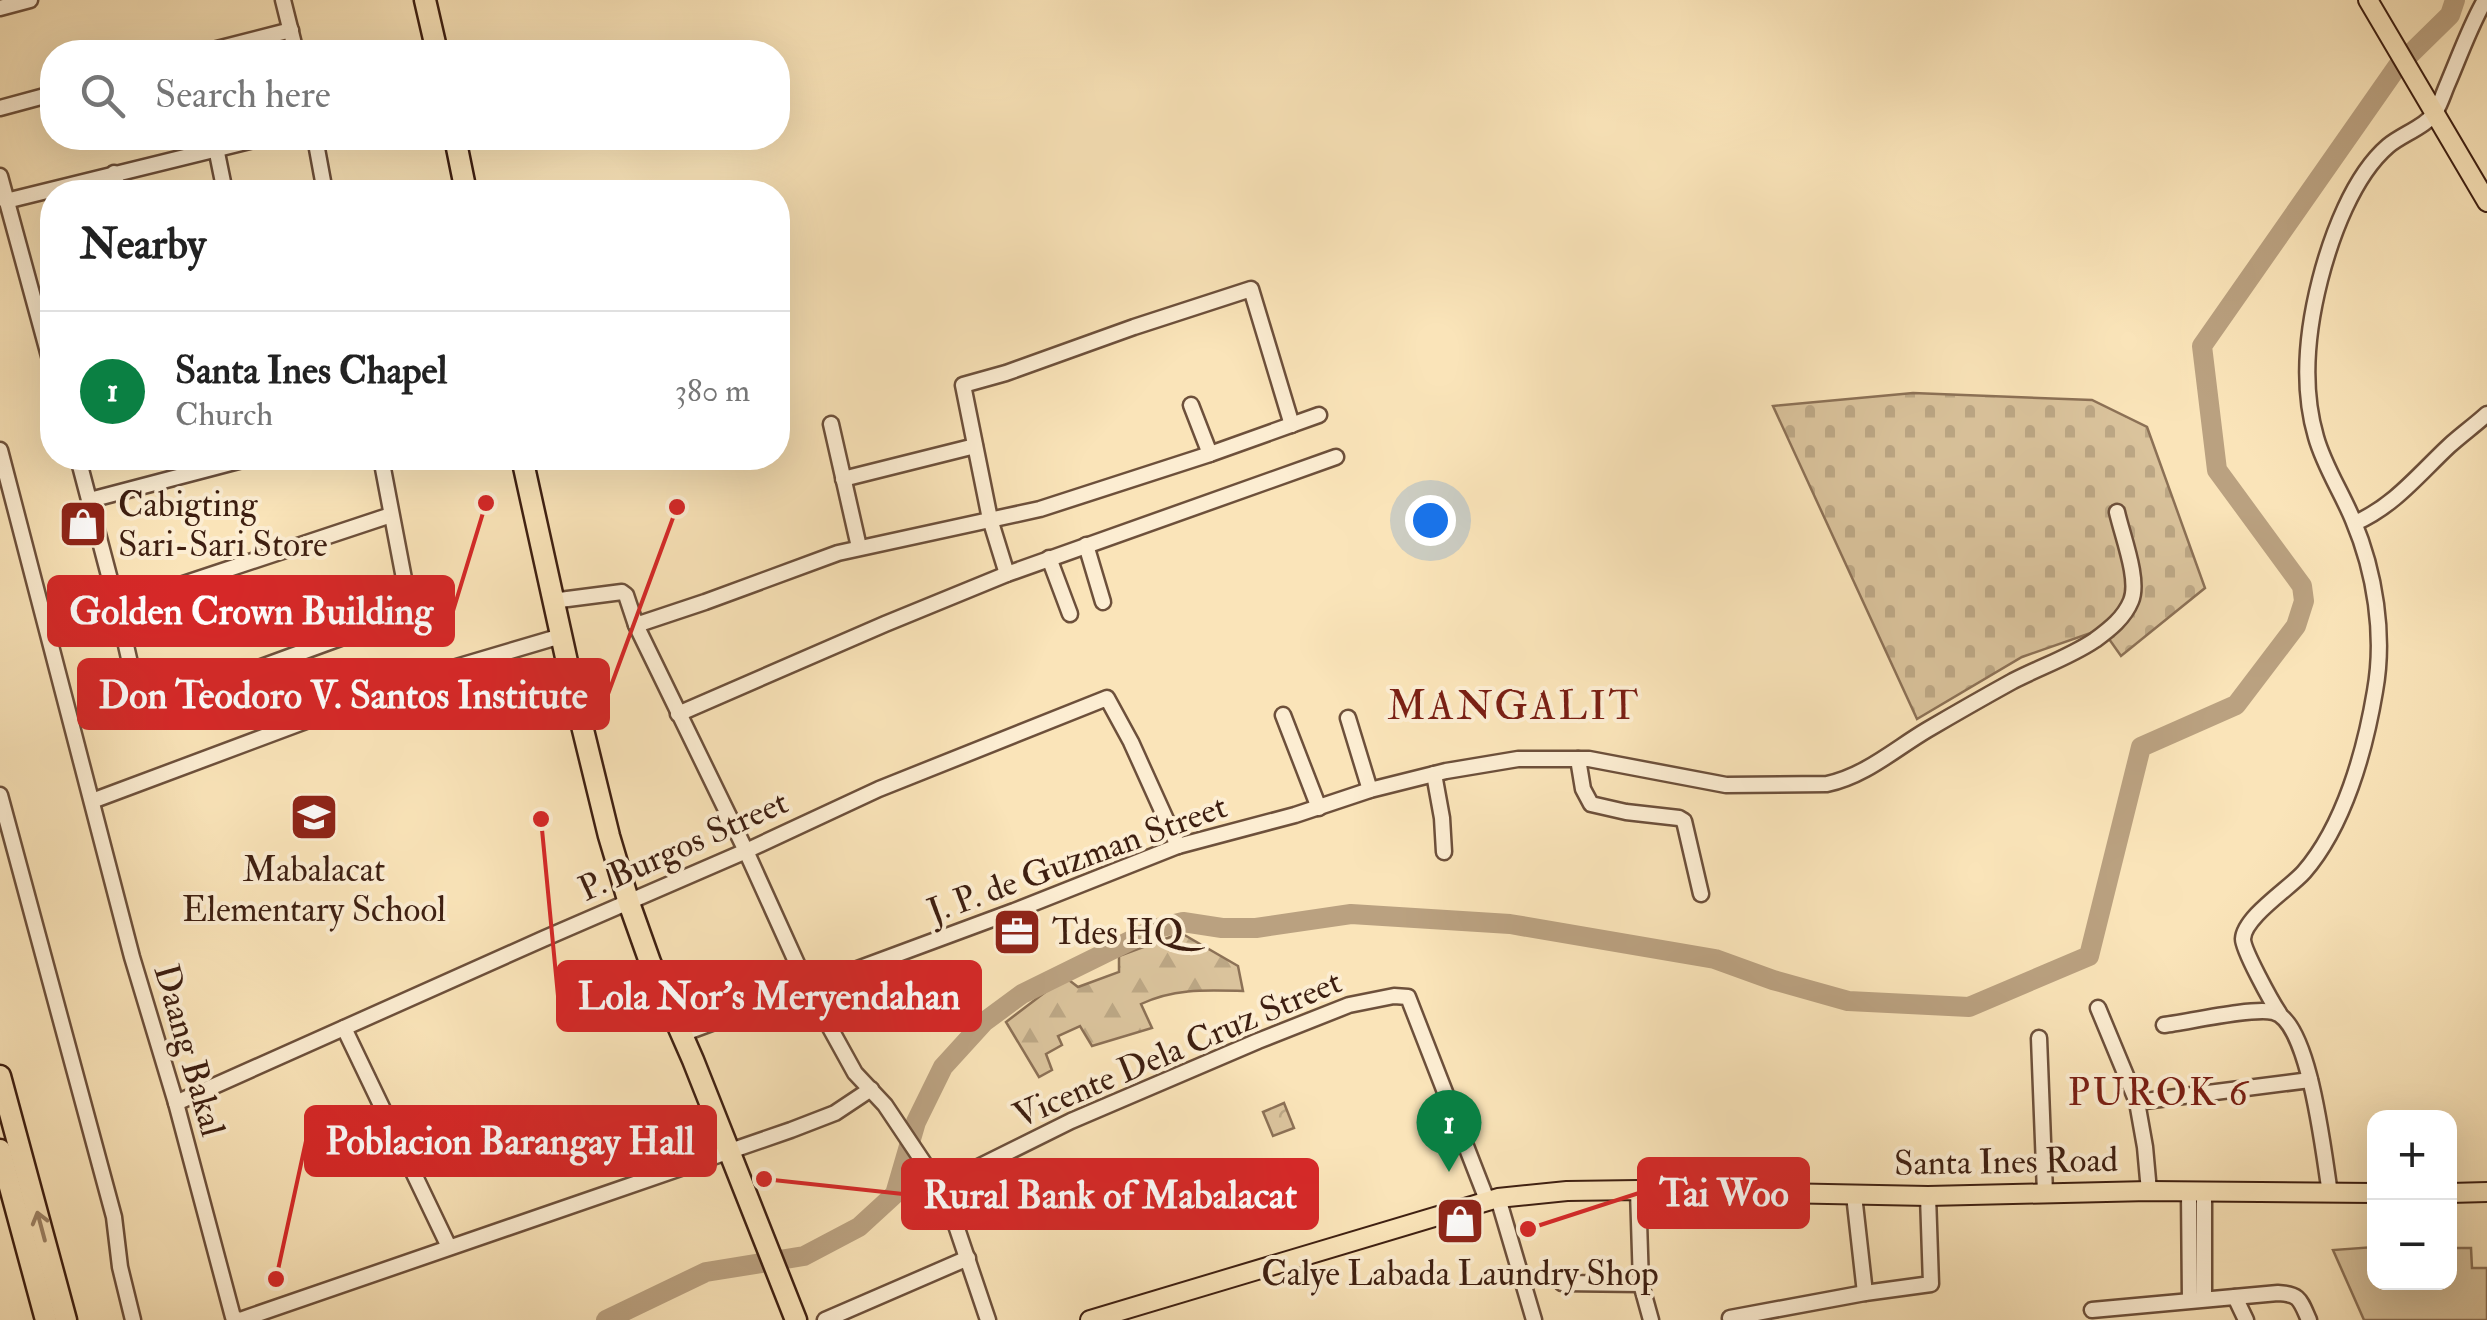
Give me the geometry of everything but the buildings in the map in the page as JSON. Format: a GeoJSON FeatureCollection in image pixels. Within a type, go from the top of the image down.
{"type":"FeatureCollection","features":[{"type":"Feature","properties":{"kind":"highway"},"geometry":{"type":"LineString","coordinates":[[425,0],[434,40]]}},
{"type":"Feature","properties":{"kind":"highway"},"geometry":{"type":"LineString","coordinates":[[457,150],[464,180]]}},
{"type":"Feature","properties":{"kind":"highway"},"geometry":{"type":"LineString","coordinates":[[525,470],[608,836],[629,903],[796,1320]]}},
{"type":"Feature","properties":{"kind":"highway"},"geometry":{"type":"LineString","coordinates":[[0,1076],[66,1320]]}},
{"type":"Feature","properties":{"kind":"highway"},"geometry":{"type":"LineString","coordinates":[[0,1150],[46,1320]]}},
{"type":"Feature","properties":{"kind":"main road"},"geometry":{"type":"LineString","coordinates":[[2368,0],[2487,202]]}},
{"type":"Feature","properties":{"kind":"main road","name":"Santa Ines Road"},"geometry":{"type":"LineString","coordinates":[[1090,1320],[1493,1199],[1638,1190],[1928,1196],[2149,1191],[2367,1193]]}},
{"type":"Feature","properties":{"kind":"main road"},"geometry":{"type":"LineString","coordinates":[[2457,1193],[2487,1192]]}},
{"type":"Feature","properties":{"kind":"street"},"geometry":{"type":"LineString","coordinates":[[0,8],[30,0]]}},
{"type":"Feature","properties":{"kind":"street"},"geometry":{"type":"LineString","coordinates":[[282,0],[293,40]]}},
{"type":"Feature","properties":{"kind":"street"},"geometry":{"type":"LineString","coordinates":[[2330,1193],[2310,1080],[2299,1043],[2262,985],[2243,942],[2244,933],[2258,914],[2303,874],[2322,848],[2348,794],[2376,688],[2378,626],[2365,550],[2321,452],[2309,408],[2306,366],[2312,315],[2320,279],[2350,200],[2372,163],[2431,106],[2485,0]]}},
{"type":"Feature","properties":{"kind":"street"},"geometry":{"type":"LineString","coordinates":[[252,40],[290,30]]}},
{"type":"Feature","properties":{"kind":"street"},"geometry":{"type":"LineString","coordinates":[[0,108],[40,97]]}},
{"type":"Feature","properties":{"kind":"street"},"geometry":{"type":"LineString","coordinates":[[87,180],[208,150]]}},
{"type":"Feature","properties":{"kind":"street"},"geometry":{"type":"LineString","coordinates":[[216,150],[223,180]]}},
{"type":"Feature","properties":{"kind":"street"},"geometry":{"type":"LineString","coordinates":[[317,150],[323,180]]}},
{"type":"Feature","properties":{"kind":"street"},"geometry":{"type":"LineString","coordinates":[[114,173],[116,180]]}},
{"type":"Feature","properties":{"kind":"street"},"geometry":{"type":"LineString","coordinates":[[0,176],[40,324]]}},
{"type":"Feature","properties":{"kind":"street"},"geometry":{"type":"LineString","coordinates":[[6,201],[40,192]]}},
{"type":"Feature","properties":{"kind":"street"},"geometry":{"type":"LineString","coordinates":[[1008,574],[990,520],[963,385],[1251,289],[1292,425]]}},
{"type":"Feature","properties":{"kind":"street"},"geometry":{"type":"LineString","coordinates":[[1191,404],[1210,454]]}},
{"type":"Feature","properties":{"kind":"street"},"geometry":{"type":"LineString","coordinates":[[2355,523],[2389,503],[2487,414]]}},
{"type":"Feature","properties":{"kind":"street"},"geometry":{"type":"LineString","coordinates":[[636,624],[859,547],[1040,509],[1319,415]]}},
{"type":"Feature","properties":{"kind":"street"},"geometry":{"type":"LineString","coordinates":[[830,424],[859,547]]}},
{"type":"Feature","properties":{"kind":"street"},"geometry":{"type":"LineString","coordinates":[[842,479],[975,446]]}},
{"type":"Feature","properties":{"kind":"street","name":"Daang Bakal"},"geometry":{"type":"LineString","coordinates":[[0,450],[132,957],[237,1319]]}},
{"type":"Feature","properties":{"kind":"street"},"geometry":{"type":"LineString","coordinates":[[678,714],[1008,574],[1336,457]]}},
{"type":"Feature","properties":{"kind":"street"},"geometry":{"type":"LineString","coordinates":[[81,470],[141,711],[410,610],[383,470]]}},
{"type":"Feature","properties":{"kind":"street"},"geometry":{"type":"LineString","coordinates":[[187,470],[188,474]]}},
{"type":"Feature","properties":{"kind":"street"},"geometry":{"type":"LineString","coordinates":[[90,500],[204,470]]}},
{"type":"Feature","properties":{"kind":"street","name":"J. P. de Guzman Street"},"geometry":{"type":"LineString","coordinates":[[682,1034],[1178,846],[1434,774],[1518,759],[1589,759],[1726,785],[1827,784],[1851,776],[2114,626],[2133,597],[2134,580],[2117,512]]}},
{"type":"Feature","properties":{"kind":"street"},"geometry":{"type":"LineString","coordinates":[[117,606],[391,515]]}},
{"type":"Feature","properties":{"kind":"street"},"geometry":{"type":"LineString","coordinates":[[1086,544],[1104,602]]}},
{"type":"Feature","properties":{"kind":"street"},"geometry":{"type":"LineString","coordinates":[[1050,558],[1070,614]]}},
{"type":"Feature","properties":{"kind":"street"},"geometry":{"type":"LineString","coordinates":[[552,601],[626,594],[636,624],[808,988],[850,1064],[884,1105],[940,1186],[954,1216],[988,1320]]}},
{"type":"Feature","properties":{"kind":"street"},"geometry":{"type":"LineString","coordinates":[[92,802],[430,675],[561,636]]}},
{"type":"Feature","properties":{"kind":"street","name":"P. Burgos Street"},"geometry":{"type":"LineString","coordinates":[[176,1103],[880,789],[1108,698],[1178,846]]}},
{"type":"Feature","properties":{"kind":"street"},"geometry":{"type":"LineString","coordinates":[[1283,715],[1319,808]]}},
{"type":"Feature","properties":{"kind":"street"},"geometry":{"type":"LineString","coordinates":[[1348,718],[1370,790]]}},
{"type":"Feature","properties":{"kind":"street"},"geometry":{"type":"LineString","coordinates":[[1578,759],[1583,789],[1591,804],[1684,821],[1701,894]]}},
{"type":"Feature","properties":{"kind":"street"},"geometry":{"type":"LineString","coordinates":[[1434,774],[1444,852]]}},
{"type":"Feature","properties":{"kind":"street"},"geometry":{"type":"LineString","coordinates":[[0,795],[114,1217],[120,1267],[134,1320]]}},
{"type":"Feature","properties":{"kind":"street","name":"Vicente Dela Cruz Street"},"geometry":{"type":"LineString","coordinates":[[940,1186],[1070,1121],[1258,1041],[1349,1005],[1394,996],[1408,997],[1493,1199]]}},
{"type":"Feature","properties":{"kind":"street"},"geometry":{"type":"LineString","coordinates":[[2098,1008],[2137,1102],[2149,1191]]}},
{"type":"Feature","properties":{"kind":"street"},"geometry":{"type":"LineString","coordinates":[[2164,1025],[2261,1011],[2279,1013]]}},
{"type":"Feature","properties":{"kind":"street"},"geometry":{"type":"LineString","coordinates":[[344,1028],[450,1247]]}},
{"type":"Feature","properties":{"kind":"street"},"geometry":{"type":"LineString","coordinates":[[2039,1038],[2045,1193]]}},
{"type":"Feature","properties":{"kind":"street"},"geometry":{"type":"LineString","coordinates":[[2137,1102],[2310,1080]]}},
{"type":"Feature","properties":{"kind":"street"},"geometry":{"type":"LineString","coordinates":[[237,1319],[835,1112],[871,1089]]}},
{"type":"Feature","properties":{"kind":"street"},"geometry":{"type":"LineString","coordinates":[[1638,1190],[1641,1284],[1650,1320]]}},
{"type":"Feature","properties":{"kind":"street"},"geometry":{"type":"LineString","coordinates":[[2196,1192],[2197,1299]]}},
{"type":"Feature","properties":{"kind":"street"},"geometry":{"type":"LineString","coordinates":[[1854,1195],[1865,1293]]}},
{"type":"Feature","properties":{"kind":"street"},"geometry":{"type":"LineString","coordinates":[[1730,1318],[1931,1284],[1928,1196]]}},
{"type":"Feature","properties":{"kind":"street"},"geometry":{"type":"LineString","coordinates":[[1493,1199],[1529,1319]]}},
{"type":"Feature","properties":{"kind":"street"},"geometry":{"type":"LineString","coordinates":[[825,1320],[968,1258]]}},
{"type":"Feature","properties":{"kind":"street"},"geometry":{"type":"LineString","coordinates":[[1562,1283],[1641,1284]]}},
{"type":"Feature","properties":{"kind":"street"},"geometry":{"type":"LineString","coordinates":[[2092,1310],[2291,1294],[2298,1297],[2308,1320]]}},
{"type":"Feature","properties":{"kind":"street"},"geometry":{"type":"LineString","coordinates":[[2235,1297],[2246,1320]]}},
{"type":"Feature","properties":{"kind":"green space"},"geometry":{"type":"Polygon","coordinates":[[[1913,393],[2092,400],[2147,427],[2205,588],[2121,656],[2102,629],[2022,657],[1917,719],[1773,406],[1913,393]]]}},
{"type":"Feature","properties":{"kind":"green space"},"geometry":{"type":"Polygon","coordinates":[[[1181,933],[1238,966],[1243,991],[1191,991],[1153,999],[1141,1004],[1152,1028],[1092,1046],[1080,1026],[1058,1036],[1062,1045],[1046,1054],[1052,1070],[1039,1077],[1006,1022],[1065,977],[1078,987],[1119,972],[1119,956],[1181,933]]]}},
{"type":"Feature","properties":{"kind":"green space"},"geometry":{"type":"Polygon","coordinates":[[[1284,1103],[1294,1128],[1273,1136],[1263,1112],[1284,1103]]]}},
{"type":"Feature","properties":{"kind":"green space"},"geometry":{"type":"Polygon","coordinates":[[[2367,1248],[2367,1290],[2457,1290],[2457,1248],[2471,1248],[2472,1268],[2487,1268],[2487,1320],[2364,1320],[2333,1250],[2367,1248]]]}},
{"type":"Feature","properties":{"kind":"waterway"},"geometry":{"type":"LineString","coordinates":[[606,1320],[706,1272],[804,1256],[859,1227],[895,1194],[916,1122],[943,1067],[984,1022],[1022,994],[1154,929],[1183,922],[1256,928],[1351,914],[1510,924],[1715,959],[1848,1001],[1969,1007],[2089,956],[2141,747],[2236,705],[2296,626],[2304,601],[2302,586],[2217,470],[2202,346],[2397,67],[2450,15],[2455,0]]}},
{"type":"Feature","properties":{"kind":"place","name":"Golden Crown Building"},"geometry":{"type":"Point","coordinates":[486,503]}},
{"type":"Feature","properties":{"kind":"place","name":"Don Teodoro V. Santos Institute"},"geometry":{"type":"Point","coordinates":[677,507]}},
{"type":"Feature","properties":{"kind":"place","name":"Cabigting Sari-Sari Store"},"geometry":{"type":"Point","coordinates":[83,524]}},
{"type":"Feature","properties":{"kind":"place","name":"Mabalacat Elementary School"},"geometry":{"type":"Point","coordinates":[314,817]}},
{"type":"Feature","properties":{"kind":"place","name":"Lola Nor's Meryendahan"},"geometry":{"type":"Point","coordinates":[541,819]}},
{"type":"Feature","properties":{"kind":"place","name":"Tdes HQ"},"geometry":{"type":"Point","coordinates":[1017,932]}},
{"type":"Feature","properties":{"kind":"place","name":"Santa Ines Chapel"},"geometry":{"type":"Point","coordinates":[1449,1172]}},
{"type":"Feature","properties":{"kind":"place","name":"Rural Bank of Mabalacat"},"geometry":{"type":"Point","coordinates":[764,1179]}},
{"type":"Feature","properties":{"kind":"place","name":"Calye Labada Laundry Shop"},"geometry":{"type":"Point","coordinates":[1460,1221]}},
{"type":"Feature","properties":{"kind":"place","name":"Tai Woo"},"geometry":{"type":"Point","coordinates":[1528,1229]}},
{"type":"Feature","properties":{"kind":"place","name":"Poblacion Barangay Hall"},"geometry":{"type":"Point","coordinates":[276,1279]}},
{"type":"Feature","properties":{"kind":"district","name":"MANGALIT"},"geometry":{"type":"Point","coordinates":[1514,705]}},
{"type":"Feature","properties":{"kind":"district","name":"PUROK 6"},"geometry":{"type":"Point","coordinates":[2159,1092]}}]}
